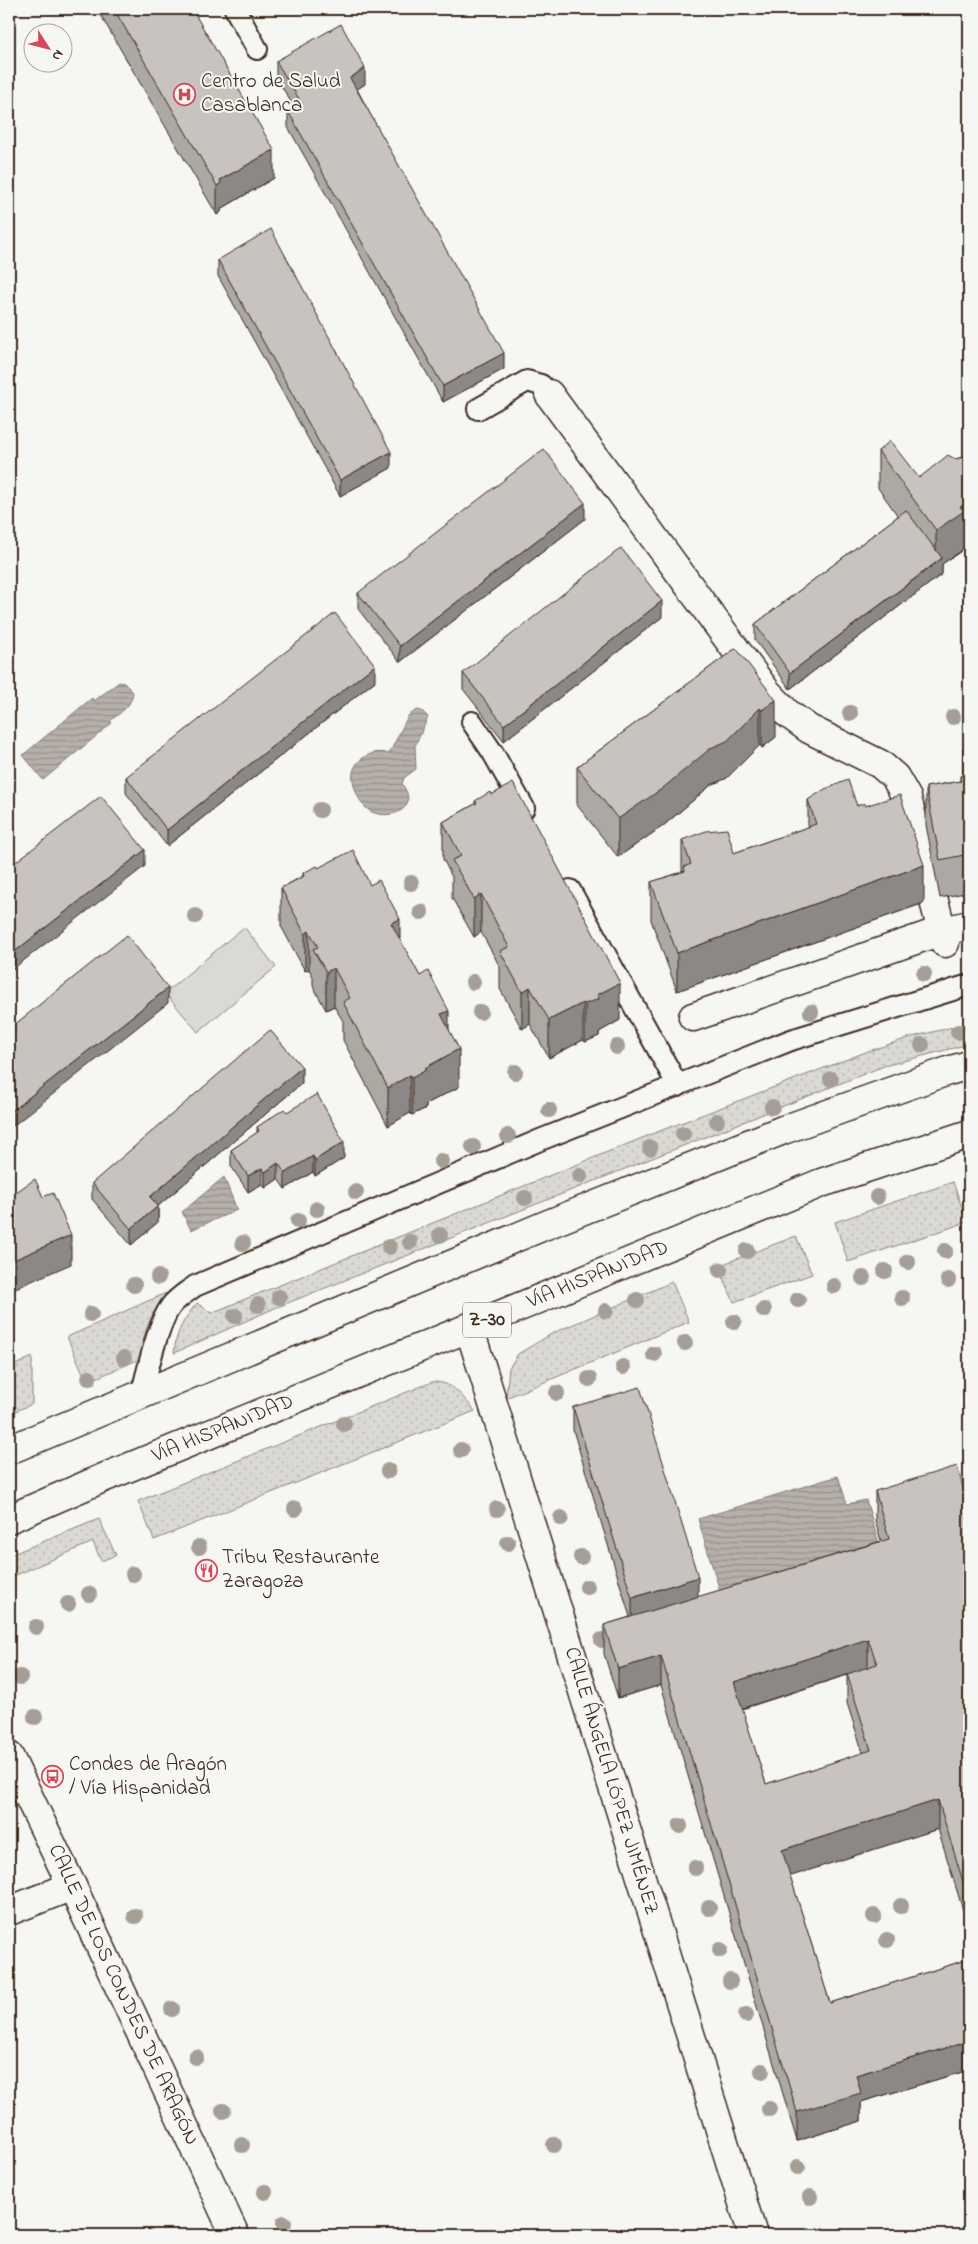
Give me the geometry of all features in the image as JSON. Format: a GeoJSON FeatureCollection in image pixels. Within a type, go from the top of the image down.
{"type":"FeatureCollection","features":[{"type":"Feature","properties":{"kind":"main road"},"geometry":{"type":"LineString","coordinates":[[549,394],[766,691],[787,713],[808,729],[880,764],[895,777],[907,798],[943,937]]}},
{"type":"Feature","properties":{"kind":"main road"},"geometry":{"type":"LineString","coordinates":[[693,1017],[943,937],[969,925]]}},
{"type":"Feature","properties":{"kind":"main road"},"geometry":{"type":"LineString","coordinates":[[9,1450],[546,1225],[774,1134],[969,1065]]}},
{"type":"Feature","properties":{"kind":"main road","name":"VÍA HISPANIDAD"},"geometry":{"type":"LineString","coordinates":[[9,1519],[122,1470],[821,1183],[969,1134]]}},
{"type":"Feature","properties":{"kind":"main road","name":"CALLE ÁNGELA LÓPEZ JIMÉNEZ"},"geometry":{"type":"LineString","coordinates":[[469,1328],[752,2235]]}},
{"type":"Feature","properties":{"kind":"main road","name":"CALLE DE LOS CONDES DE ARAGÓN"},"geometry":{"type":"LineString","coordinates":[[9,1756],[72,1886],[235,2235]]}},
{"type":"Feature","properties":{"kind":"main road"},"geometry":{"type":"LineString","coordinates":[[9,1911],[72,1886]]}},
{"type":"Feature","properties":{"kind":"lane"},"geometry":{"type":"LineString","coordinates":[[235,9],[257,49]]}},
{"type":"Feature","properties":{"kind":"lane"},"geometry":{"type":"LineString","coordinates":[[478,409],[527,381],[541,385],[549,394]]}},
{"type":"Feature","properties":{"kind":"lane"},"geometry":{"type":"LineString","coordinates":[[472,722],[494,753],[532,822]]}},
{"type":"Feature","properties":{"kind":"lane"},"geometry":{"type":"LineString","coordinates":[[561,874],[678,1086]]}},
{"type":"Feature","properties":{"kind":"lane"},"geometry":{"type":"LineString","coordinates":[[141,1396],[164,1318],[171,1306],[181,1295],[195,1286],[531,1144],[791,1040],[969,985]]}},
{"type":"Feature","properties":{"kind":"shaded area"},"geometry":{"type":"Polygon","coordinates":[[[119,682],[124,683],[133,692],[128,705],[110,721],[112,723],[43,780],[23,755],[92,698],[94,701],[119,682]]]}},
{"type":"Feature","properties":{"kind":"shaded area"},"geometry":{"type":"Polygon","coordinates":[[[417,710],[422,711],[428,717],[415,746],[416,769],[404,778],[402,784],[407,794],[407,802],[404,808],[398,812],[381,815],[373,812],[363,805],[358,796],[353,778],[356,764],[364,757],[374,753],[389,754],[408,716],[417,710]]]}},
{"type":"Feature","properties":{"kind":"shaded area"},"geometry":{"type":"Polygon","coordinates":[[[244,927],[276,967],[198,1032],[165,993],[244,927]]]}},
{"type":"Feature","properties":{"kind":"shaded area"},"geometry":{"type":"Polygon","coordinates":[[[969,1023],[969,1044],[884,1066],[275,1308],[174,1353],[181,1326],[197,1303],[211,1313],[652,1134],[866,1052],[908,1038],[969,1023]]]}},
{"type":"Feature","properties":{"kind":"shaded area"},"geometry":{"type":"Polygon","coordinates":[[[224,1177],[237,1210],[191,1230],[182,1212],[224,1177]]]}},
{"type":"Feature","properties":{"kind":"shaded area"},"geometry":{"type":"Polygon","coordinates":[[[953,1182],[967,1222],[848,1262],[835,1222],[953,1182]]]}},
{"type":"Feature","properties":{"kind":"shaded area"},"geometry":{"type":"Polygon","coordinates":[[[796,1236],[812,1274],[734,1302],[718,1266],[796,1236]]]}},
{"type":"Feature","properties":{"kind":"shaded area"},"geometry":{"type":"Polygon","coordinates":[[[672,1282],[689,1322],[506,1398],[509,1368],[518,1354],[553,1333],[672,1282]]]}},
{"type":"Feature","properties":{"kind":"shaded area"},"geometry":{"type":"Polygon","coordinates":[[[166,1293],[148,1324],[140,1359],[87,1382],[67,1337],[166,1293]]]}},
{"type":"Feature","properties":{"kind":"shaded area"},"geometry":{"type":"Polygon","coordinates":[[[32,1357],[32,1404],[9,1414],[9,1368],[32,1357]]]}},
{"type":"Feature","properties":{"kind":"shaded area"},"geometry":{"type":"Polygon","coordinates":[[[432,1382],[445,1384],[456,1390],[475,1411],[154,1540],[138,1501],[432,1382]]]}},
{"type":"Feature","properties":{"kind":"shaded area"},"geometry":{"type":"Polygon","coordinates":[[[838,1476],[847,1504],[866,1500],[881,1550],[722,1598],[698,1519],[838,1476]]]}},
{"type":"Feature","properties":{"kind":"shaded area"},"geometry":{"type":"Polygon","coordinates":[[[99,1519],[116,1555],[101,1561],[93,1542],[9,1578],[10,1555],[99,1519]]]}},
{"type":"Feature","properties":{"kind":"building","name":"Centro de Salud Casablanca"},"geometry":{"type":"Polygon","coordinates":[[[114,9],[192,9],[274,150],[220,180],[221,183],[217,186],[114,9]]]}},
{"type":"Feature","properties":{"kind":"building"},"geometry":{"type":"Polygon","coordinates":[[[341,24],[365,68],[350,78],[504,353],[443,386],[288,111],[302,104],[276,61],[341,24]]]}},
{"type":"Feature","properties":{"kind":"building"},"geometry":{"type":"Polygon","coordinates":[[[271,229],[391,452],[340,480],[218,260],[271,229]]]}},
{"type":"Feature","properties":{"kind":"building"},"geometry":{"type":"Polygon","coordinates":[[[890,441],[919,478],[948,455],[955,459],[969,456],[969,501],[960,507],[964,511],[936,530],[878,451],[890,441]]]}},
{"type":"Feature","properties":{"kind":"building"},"geometry":{"type":"Polygon","coordinates":[[[544,449],[585,503],[400,646],[358,593],[544,449]]]}},
{"type":"Feature","properties":{"kind":"building"},"geometry":{"type":"Polygon","coordinates":[[[906,510],[942,558],[790,673],[755,624],[906,510]]]}},
{"type":"Feature","properties":{"kind":"building"},"geometry":{"type":"Polygon","coordinates":[[[621,548],[662,601],[504,725],[463,673],[621,548]]]}},
{"type":"Feature","properties":{"kind":"building"},"geometry":{"type":"Polygon","coordinates":[[[335,613],[375,665],[167,830],[126,777],[335,613]]]}},
{"type":"Feature","properties":{"kind":"building"},"geometry":{"type":"Polygon","coordinates":[[[736,648],[776,700],[762,710],[760,708],[727,741],[711,748],[663,788],[618,819],[577,767],[736,648]]]}},
{"type":"Feature","properties":{"kind":"building"},"geometry":{"type":"Polygon","coordinates":[[[969,747],[969,854],[940,860],[926,787],[961,781],[960,776],[968,775],[963,748],[969,747]]]}},
{"type":"Feature","properties":{"kind":"building"},"geometry":{"type":"Polygon","coordinates":[[[848,780],[857,806],[865,803],[865,806],[900,795],[924,865],[677,953],[651,882],[685,871],[684,867],[691,864],[682,840],[706,831],[727,829],[734,853],[816,824],[808,800],[825,789],[848,780]]]}},
{"type":"Feature","properties":{"kind":"building"},"geometry":{"type":"Polygon","coordinates":[[[513,783],[620,983],[597,995],[599,999],[583,1003],[549,1020],[530,987],[522,992],[500,951],[509,947],[481,894],[474,899],[452,860],[461,856],[443,822],[477,803],[475,801],[490,792],[491,795],[513,783]]]}},
{"type":"Feature","properties":{"kind":"building"},"geometry":{"type":"Polygon","coordinates":[[[101,796],[145,850],[9,956],[9,867],[101,796]]]}},
{"type":"Feature","properties":{"kind":"building"},"geometry":{"type":"Polygon","coordinates":[[[353,850],[370,885],[379,880],[400,919],[391,923],[420,976],[428,971],[449,1011],[441,1014],[459,1049],[425,1068],[426,1070],[412,1078],[410,1075],[388,1088],[343,1002],[350,998],[334,968],[326,972],[313,949],[318,947],[309,931],[305,934],[281,888],[304,876],[303,873],[317,866],[318,868],[353,850]]]}},
{"type":"Feature","properties":{"kind":"building"},"geometry":{"type":"Polygon","coordinates":[[[127,935],[168,988],[9,1113],[9,1029],[127,935]]]}},
{"type":"Feature","properties":{"kind":"building"},"geometry":{"type":"Polygon","coordinates":[[[270,1030],[302,1067],[150,1197],[158,1206],[131,1229],[92,1183],[270,1030]]]}},
{"type":"Feature","properties":{"kind":"building"},"geometry":{"type":"Polygon","coordinates":[[[317,1094],[344,1142],[315,1160],[313,1156],[285,1173],[278,1163],[265,1172],[262,1168],[248,1176],[231,1150],[259,1131],[257,1127],[284,1109],[287,1112],[317,1094]]]}},
{"type":"Feature","properties":{"kind":"building"},"geometry":{"type":"Polygon","coordinates":[[[35,1179],[43,1197],[53,1193],[71,1235],[9,1262],[9,1197],[35,1179]]]}},
{"type":"Feature","properties":{"kind":"building"},"geometry":{"type":"Polygon","coordinates":[[[640,1387],[698,1577],[632,1598],[573,1407],[640,1387]]]}},
{"type":"Feature","properties":{"kind":"building"},"geometry":{"type":"Polygon","coordinates":[[[957,1466],[969,1508],[969,1901],[938,1800],[782,1850],[830,2003],[969,1959],[969,2041],[856,2075],[861,2093],[797,2112],[661,1656],[618,1669],[604,1625],[889,1539],[875,1491],[957,1466]],[[868,1639],[734,1682],[766,1784],[871,1750],[847,1674],[877,1664],[868,1639]]]}},
{"type":"Feature","properties":{"kind":"place","name":"Centro de Salud Casablanca"},"geometry":{"type":"Point","coordinates":[185,94]}},
{"type":"Feature","properties":{"kind":"place","name":"Tribu Restaurante Zaragoza"},"geometry":{"type":"Point","coordinates":[206,1570]}},
{"type":"Feature","properties":{"kind":"place","name":"Condes de Aragón / Vía Hispanidad"},"geometry":{"type":"Point","coordinates":[53,1777]}}]}
